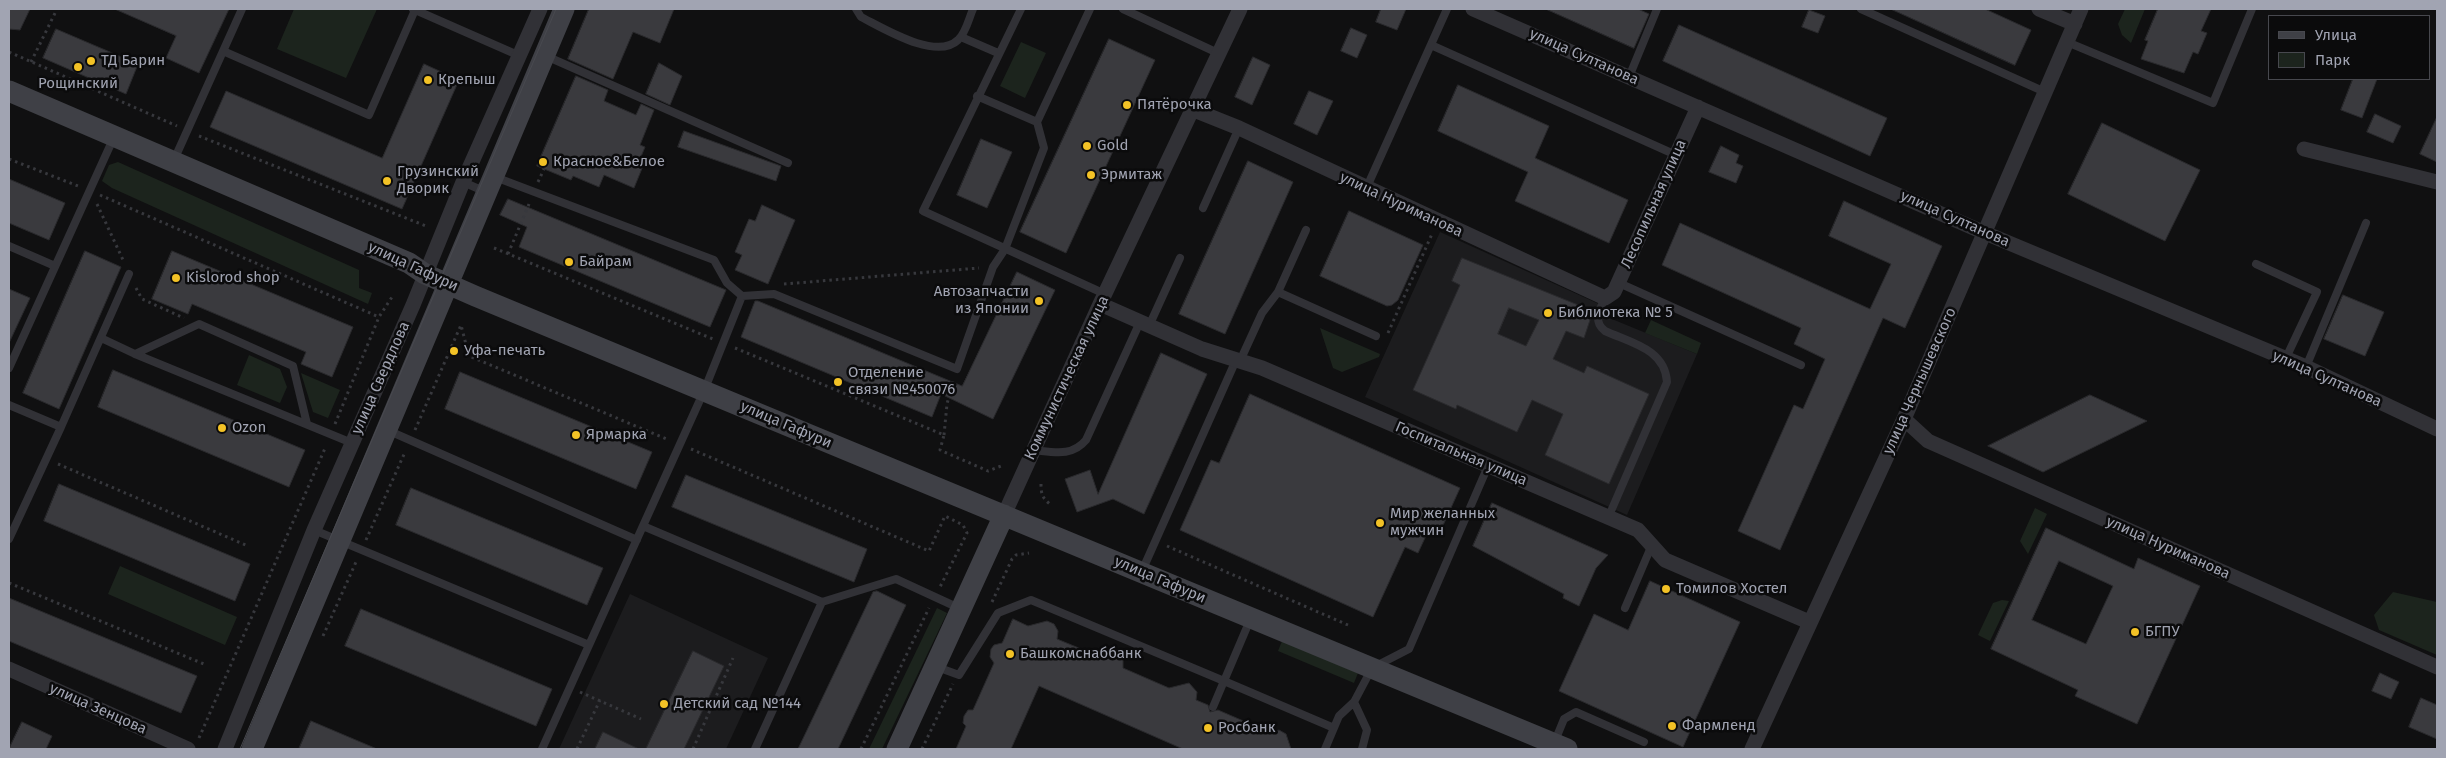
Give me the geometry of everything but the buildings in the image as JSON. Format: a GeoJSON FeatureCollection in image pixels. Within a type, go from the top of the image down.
{"type":"FeatureCollection","features":[{"type":"Feature","properties":{"kind":"street","name":"улица Свердлова"},"geometry":{"type":"LineString","coordinates":[[225,749],[314,530],[463,182],[540,9]]}},
{"type":"Feature","properties":{"kind":"street","name":"улица Свердлова"},"geometry":{"type":"LineString","coordinates":[[252,749],[564,9]]}},
{"type":"Feature","properties":{"kind":"street","name":"Коммунистическая улица"},"geometry":{"type":"LineString","coordinates":[[897,749],[1102,299],[1194,110],[1240,9]]}},
{"type":"Feature","properties":{"kind":"street","name":"улица Султанова"},"geometry":{"type":"LineString","coordinates":[[1473,9],[1985,233],[2284,360],[2306,367],[2437,429]]}},
{"type":"Feature","properties":{"kind":"street"},"geometry":{"type":"LineString","coordinates":[[2039,9],[2075,24]]}},
{"type":"Feature","properties":{"kind":"street","name":"улица Чернышевского"},"geometry":{"type":"LineString","coordinates":[[1752,749],[1904,419],[2081,9]]}},
{"type":"Feature","properties":{"kind":"street","name":"улица Гафури"},"geometry":{"type":"LineString","coordinates":[[9,90],[409,263],[425,274],[447,284],[1560,746]]}},
{"type":"Feature","properties":{"kind":"street","name":"Лесопильная улица"},"geometry":{"type":"LineString","coordinates":[[1606,298],[1613,295],[1619,283],[1698,107]]}},
{"type":"Feature","properties":{"kind":"street","name":"улица Нуриманова"},"geometry":{"type":"LineString","coordinates":[[1194,110],[1239,128],[1366,189],[1606,298]]}},
{"type":"Feature","properties":{"kind":"street"},"geometry":{"type":"LineString","coordinates":[[2304,149],[2437,182]]}},
{"type":"Feature","properties":{"kind":"street","name":"Госпитальная улица"},"geometry":{"type":"LineString","coordinates":[[1102,299],[1144,324],[1207,351],[1266,370],[1638,530],[1665,560],[1809,622]]}},
{"type":"Feature","properties":{"kind":"street","name":"улица Нуриманова"},"geometry":{"type":"LineString","coordinates":[[1904,419],[1928,441],[2437,667]]}},
{"type":"Feature","properties":{"kind":"street","name":"улица Зенцова"},"geometry":{"type":"LineString","coordinates":[[9,669],[193,745]]}},
{"type":"Feature","properties":{"kind":"lane"},"geometry":{"type":"LineString","coordinates":[[173,162],[242,9]]}},
{"type":"Feature","properties":{"kind":"lane"},"geometry":{"type":"LineString","coordinates":[[223,52],[369,115],[414,9],[520,56]]}},
{"type":"Feature","properties":{"kind":"lane"},"geometry":{"type":"LineString","coordinates":[[856,9],[861,18],[920,44],[940,47],[949,46],[961,37],[973,9]]}},
{"type":"Feature","properties":{"kind":"lane"},"geometry":{"type":"LineString","coordinates":[[1021,9],[977,96],[923,211],[1005,249],[1102,299]]}},
{"type":"Feature","properties":{"kind":"lane"},"geometry":{"type":"LineString","coordinates":[[463,182],[479,189],[493,176],[534,191],[714,260],[727,282],[742,296],[774,294],[957,369],[993,266],[1005,249],[1044,148],[1037,122],[1090,9]]}},
{"type":"Feature","properties":{"kind":"lane"},"geometry":{"type":"LineString","coordinates":[[1123,9],[1220,54]]}},
{"type":"Feature","properties":{"kind":"lane"},"geometry":{"type":"LineString","coordinates":[[1366,189],[1447,9]]}},
{"type":"Feature","properties":{"kind":"lane"},"geometry":{"type":"LineString","coordinates":[[1629,77],[1657,9]]}},
{"type":"Feature","properties":{"kind":"lane"},"geometry":{"type":"LineString","coordinates":[[1861,9],[2045,92]]}},
{"type":"Feature","properties":{"kind":"lane"},"geometry":{"type":"LineString","coordinates":[[2067,42],[2213,103],[2252,9]]}},
{"type":"Feature","properties":{"kind":"lane"},"geometry":{"type":"LineString","coordinates":[[961,37],[998,53]]}},
{"type":"Feature","properties":{"kind":"lane"},"geometry":{"type":"LineString","coordinates":[[1431,45],[1676,155]]}},
{"type":"Feature","properties":{"kind":"lane"},"geometry":{"type":"LineString","coordinates":[[544,56],[788,163]]}},
{"type":"Feature","properties":{"kind":"lane"},"geometry":{"type":"LineString","coordinates":[[977,96],[1037,122]]}},
{"type":"Feature","properties":{"kind":"lane"},"geometry":{"type":"LineString","coordinates":[[1202,208],[1239,128]]}},
{"type":"Feature","properties":{"kind":"lane"},"geometry":{"type":"LineString","coordinates":[[9,368],[114,137]]}},
{"type":"Feature","properties":{"kind":"lane"},"geometry":{"type":"LineString","coordinates":[[2306,367],[2366,222]]}},
{"type":"Feature","properties":{"kind":"lane"},"geometry":{"type":"LineString","coordinates":[[1141,572],[1238,361],[1262,313],[1278,292],[1306,230]]}},
{"type":"Feature","properties":{"kind":"lane"},"geometry":{"type":"LineString","coordinates":[[9,246],[55,266]]}},
{"type":"Feature","properties":{"kind":"lane"},"geometry":{"type":"LineString","coordinates":[[1033,450],[1068,453],[1079,448],[1086,440],[1144,324],[1180,258]]}},
{"type":"Feature","properties":{"kind":"lane"},"geometry":{"type":"LineString","coordinates":[[2256,264],[2317,292],[2284,360]]}},
{"type":"Feature","properties":{"kind":"lane"},"geometry":{"type":"LineString","coordinates":[[9,539],[129,274]]}},
{"type":"Feature","properties":{"kind":"lane"},"geometry":{"type":"LineString","coordinates":[[1619,283],[1801,365]]}},
{"type":"Feature","properties":{"kind":"lane"},"geometry":{"type":"LineString","coordinates":[[1278,292],[1376,336]]}},
{"type":"Feature","properties":{"kind":"lane"},"geometry":{"type":"LineString","coordinates":[[542,749],[704,391],[742,296]]}},
{"type":"Feature","properties":{"kind":"lane"},"geometry":{"type":"LineString","coordinates":[[1606,298],[1597,317],[1599,326],[1605,331],[1658,358],[1666,373],[1667,382],[1608,518]]}},
{"type":"Feature","properties":{"kind":"lane"},"geometry":{"type":"LineString","coordinates":[[135,354],[199,324],[293,366],[307,424]]}},
{"type":"Feature","properties":{"kind":"lane"},"geometry":{"type":"LineString","coordinates":[[101,338],[135,354],[352,443]]}},
{"type":"Feature","properties":{"kind":"lane"},"geometry":{"type":"LineString","coordinates":[[9,405],[61,427]]}},
{"type":"Feature","properties":{"kind":"lane"},"geometry":{"type":"LineString","coordinates":[[385,430],[637,540]]}},
{"type":"Feature","properties":{"kind":"lane"},"geometry":{"type":"LineString","coordinates":[[1325,749],[1341,714],[1354,702],[1372,668],[1409,649],[1488,466]]}},
{"type":"Feature","properties":{"kind":"lane"},"geometry":{"type":"LineString","coordinates":[[643,526],[822,602],[896,579],[961,609]]}},
{"type":"Feature","properties":{"kind":"lane"},"geometry":{"type":"LineString","coordinates":[[314,530],[590,645]]}},
{"type":"Feature","properties":{"kind":"lane"},"geometry":{"type":"LineString","coordinates":[[1625,608],[1652,546]]}},
{"type":"Feature","properties":{"kind":"lane"},"geometry":{"type":"LineString","coordinates":[[935,667],[958,675],[998,613],[1030,600],[1334,728]]}},
{"type":"Feature","properties":{"kind":"lane"},"geometry":{"type":"LineString","coordinates":[[756,749],[822,602]]}},
{"type":"Feature","properties":{"kind":"lane"},"geometry":{"type":"LineString","coordinates":[[1213,707],[1251,618]]}},
{"type":"Feature","properties":{"kind":"lane"},"geometry":{"type":"LineString","coordinates":[[1354,702],[1367,730],[1362,749]]}},
{"type":"Feature","properties":{"kind":"lane"},"geometry":{"type":"LineString","coordinates":[[1560,746],[1564,718],[1576,712],[1644,742]]}},
{"type":"Feature","properties":{"kind":"path"},"geometry":{"type":"LineString","coordinates":[[31,62],[57,9]]}},
{"type":"Feature","properties":{"kind":"path"},"geometry":{"type":"LineString","coordinates":[[9,52],[188,131],[426,226]]}},
{"type":"Feature","properties":{"kind":"path"},"geometry":{"type":"LineString","coordinates":[[9,159],[90,190],[379,317]]}},
{"type":"Feature","properties":{"kind":"path"},"geometry":{"type":"LineString","coordinates":[[508,254],[544,169]]}},
{"type":"Feature","properties":{"kind":"path"},"geometry":{"type":"LineString","coordinates":[[1376,336],[1382,338],[1386,336],[1438,222]]}},
{"type":"Feature","properties":{"kind":"path"},"geometry":{"type":"LineString","coordinates":[[779,286],[788,283],[993,266]]}},
{"type":"Feature","properties":{"kind":"path"},"geometry":{"type":"LineString","coordinates":[[193,745],[331,435],[379,317],[392,297]]}},
{"type":"Feature","properties":{"kind":"path"},"geometry":{"type":"LineString","coordinates":[[944,435],[948,404],[957,369]]}},
{"type":"Feature","properties":{"kind":"path"},"geometry":{"type":"LineString","coordinates":[[940,450],[988,471],[1001,466]]}},
{"type":"Feature","properties":{"kind":"path"},"geometry":{"type":"LineString","coordinates":[[46,458],[248,546]]}},
{"type":"Feature","properties":{"kind":"path"},"geometry":{"type":"LineString","coordinates":[[1041,484],[1044,500],[1050,504]]}},
{"type":"Feature","properties":{"kind":"path"},"geometry":{"type":"LineString","coordinates":[[861,749],[964,538],[966,528],[963,524],[945,516],[929,551]]}},
{"type":"Feature","properties":{"kind":"path"},"geometry":{"type":"LineString","coordinates":[[1155,540],[1348,624]]}},
{"type":"Feature","properties":{"kind":"path"},"geometry":{"type":"LineString","coordinates":[[1012,559],[1016,555],[1029,553]]}},
{"type":"Feature","properties":{"kind":"path"},"geometry":{"type":"LineString","coordinates":[[9,583],[204,664]]}},
{"type":"Feature","properties":{"kind":"path"},"geometry":{"type":"LineString","coordinates":[[693,749],[733,658]]}},
{"type":"Feature","properties":{"kind":"path"},"geometry":{"type":"LineString","coordinates":[[570,687],[642,719]]}},
{"type":"Feature","properties":{"kind":"path"},"geometry":{"type":"LineString","coordinates":[[577,749],[600,700]]}},
{"type":"Feature","properties":{"kind":"shaded area"},"geometry":{"type":"Polygon","coordinates":[[[1440,232],[1610,309],[1607,317],[1697,354],[1627,515],[1365,397],[1440,232]]]}},
{"type":"Feature","properties":{"kind":"shaded area","name":"Детский сад №144"},"geometry":{"type":"Polygon","coordinates":[[[630,594],[768,658],[726,749],[559,749],[630,594]]]}},
{"type":"Feature","properties":{"kind":"green space"},"geometry":{"type":"Polygon","coordinates":[[[294,9],[377,9],[346,78],[277,49],[294,9]]]}},
{"type":"Feature","properties":{"kind":"green space"},"geometry":{"type":"Polygon","coordinates":[[[2125,9],[2145,9],[2131,43],[2122,35],[2118,24],[2125,9]]]}},
{"type":"Feature","properties":{"kind":"green space"},"geometry":{"type":"Polygon","coordinates":[[[1021,42],[1046,53],[1025,98],[1000,86],[1021,42]]]}},
{"type":"Feature","properties":{"kind":"green space"},"geometry":{"type":"Polygon","coordinates":[[[118,162],[359,270],[359,288],[372,293],[368,304],[112,188],[102,181],[109,165],[118,162]]]}},
{"type":"Feature","properties":{"kind":"green space"},"geometry":{"type":"Polygon","coordinates":[[[1651,320],[1701,343],[1697,354],[1645,333],[1651,320]]]}},
{"type":"Feature","properties":{"kind":"green space"},"geometry":{"type":"Polygon","coordinates":[[[1320,328],[1380,354],[1379,357],[1342,372],[1333,368],[1320,328]]]}},
{"type":"Feature","properties":{"kind":"green space"},"geometry":{"type":"Polygon","coordinates":[[[249,355],[280,369],[287,387],[280,403],[237,385],[249,355]]]}},
{"type":"Feature","properties":{"kind":"green space"},"geometry":{"type":"Polygon","coordinates":[[[301,373],[340,390],[328,418],[313,412],[301,373]]]}},
{"type":"Feature","properties":{"kind":"green space"},"geometry":{"type":"Polygon","coordinates":[[[2035,508],[2047,514],[2028,554],[2020,541],[2035,508]]]}},
{"type":"Feature","properties":{"kind":"green space"},"geometry":{"type":"Polygon","coordinates":[[[120,566],[237,617],[225,645],[108,594],[120,566]]]}},
{"type":"Feature","properties":{"kind":"green space"},"geometry":{"type":"Polygon","coordinates":[[[2393,592],[2437,602],[2437,655],[2379,630],[2374,615],[2393,592]]]}},
{"type":"Feature","properties":{"kind":"green space"},"geometry":{"type":"Polygon","coordinates":[[[2002,600],[2009,601],[1990,641],[1978,635],[1993,603],[2002,600]]]}},
{"type":"Feature","properties":{"kind":"green space"},"geometry":{"type":"Polygon","coordinates":[[[937,608],[947,613],[882,749],[869,749],[937,608]]]}},
{"type":"Feature","properties":{"kind":"green space"},"geometry":{"type":"Polygon","coordinates":[[[1282,641],[1358,673],[1354,683],[1278,651],[1282,641]]]}},
{"type":"Feature","properties":{"kind":"tram line"},"geometry":{"type":"LineString","coordinates":[[240,749],[556,9]]}},
{"type":"Feature","properties":{"kind":"place","name":"ТД Барин"},"geometry":{"type":"Point","coordinates":[91,61]}},
{"type":"Feature","properties":{"kind":"place","name":"Рощинский"},"geometry":{"type":"Point","coordinates":[78,67]}},
{"type":"Feature","properties":{"kind":"place","name":"Крепыш"},"geometry":{"type":"Point","coordinates":[428,80]}},
{"type":"Feature","properties":{"kind":"place","name":"Пятёрочка"},"geometry":{"type":"Point","coordinates":[1127,105]}},
{"type":"Feature","properties":{"kind":"place","name":"Gold"},"geometry":{"type":"Point","coordinates":[1087,146]}},
{"type":"Feature","properties":{"kind":"place","name":"Красное&Белое"},"geometry":{"type":"Point","coordinates":[543,162]}},
{"type":"Feature","properties":{"kind":"place","name":"Эрмитаж"},"geometry":{"type":"Point","coordinates":[1091,175]}},
{"type":"Feature","properties":{"kind":"place","name":"Грузинский Дворик"},"geometry":{"type":"Point","coordinates":[387,181]}},
{"type":"Feature","properties":{"kind":"place","name":"Байрам"},"geometry":{"type":"Point","coordinates":[569,262]}},
{"type":"Feature","properties":{"kind":"place","name":"Kislorod shop"},"geometry":{"type":"Point","coordinates":[176,278]}},
{"type":"Feature","properties":{"kind":"place","name":"Автозапчасти из Японии"},"geometry":{"type":"Point","coordinates":[1039,301]}},
{"type":"Feature","properties":{"kind":"place","name":"Библиотека № 5"},"geometry":{"type":"Point","coordinates":[1548,313]}},
{"type":"Feature","properties":{"kind":"place","name":"Уфа-печать"},"geometry":{"type":"Point","coordinates":[454,351]}},
{"type":"Feature","properties":{"kind":"place","name":"Отделение связи №450076"},"geometry":{"type":"Point","coordinates":[838,382]}},
{"type":"Feature","properties":{"kind":"place","name":"Ozon"},"geometry":{"type":"Point","coordinates":[222,428]}},
{"type":"Feature","properties":{"kind":"place","name":"Ярмарка"},"geometry":{"type":"Point","coordinates":[576,435]}},
{"type":"Feature","properties":{"kind":"place","name":"Мир желанных мужчин"},"geometry":{"type":"Point","coordinates":[1380,523]}},
{"type":"Feature","properties":{"kind":"place","name":"Томилов Хостел"},"geometry":{"type":"Point","coordinates":[1666,589]}},
{"type":"Feature","properties":{"kind":"place","name":"БГПУ"},"geometry":{"type":"Point","coordinates":[2135,632]}},
{"type":"Feature","properties":{"kind":"place","name":"Башкомснаббанк"},"geometry":{"type":"Point","coordinates":[1010,654]}},
{"type":"Feature","properties":{"kind":"place","name":"Детский сад №144"},"geometry":{"type":"Point","coordinates":[664,704]}},
{"type":"Feature","properties":{"kind":"place","name":"Фармленд"},"geometry":{"type":"Point","coordinates":[1672,726]}},
{"type":"Feature","properties":{"kind":"place","name":"Росбанк"},"geometry":{"type":"Point","coordinates":[1208,728]}}]}
